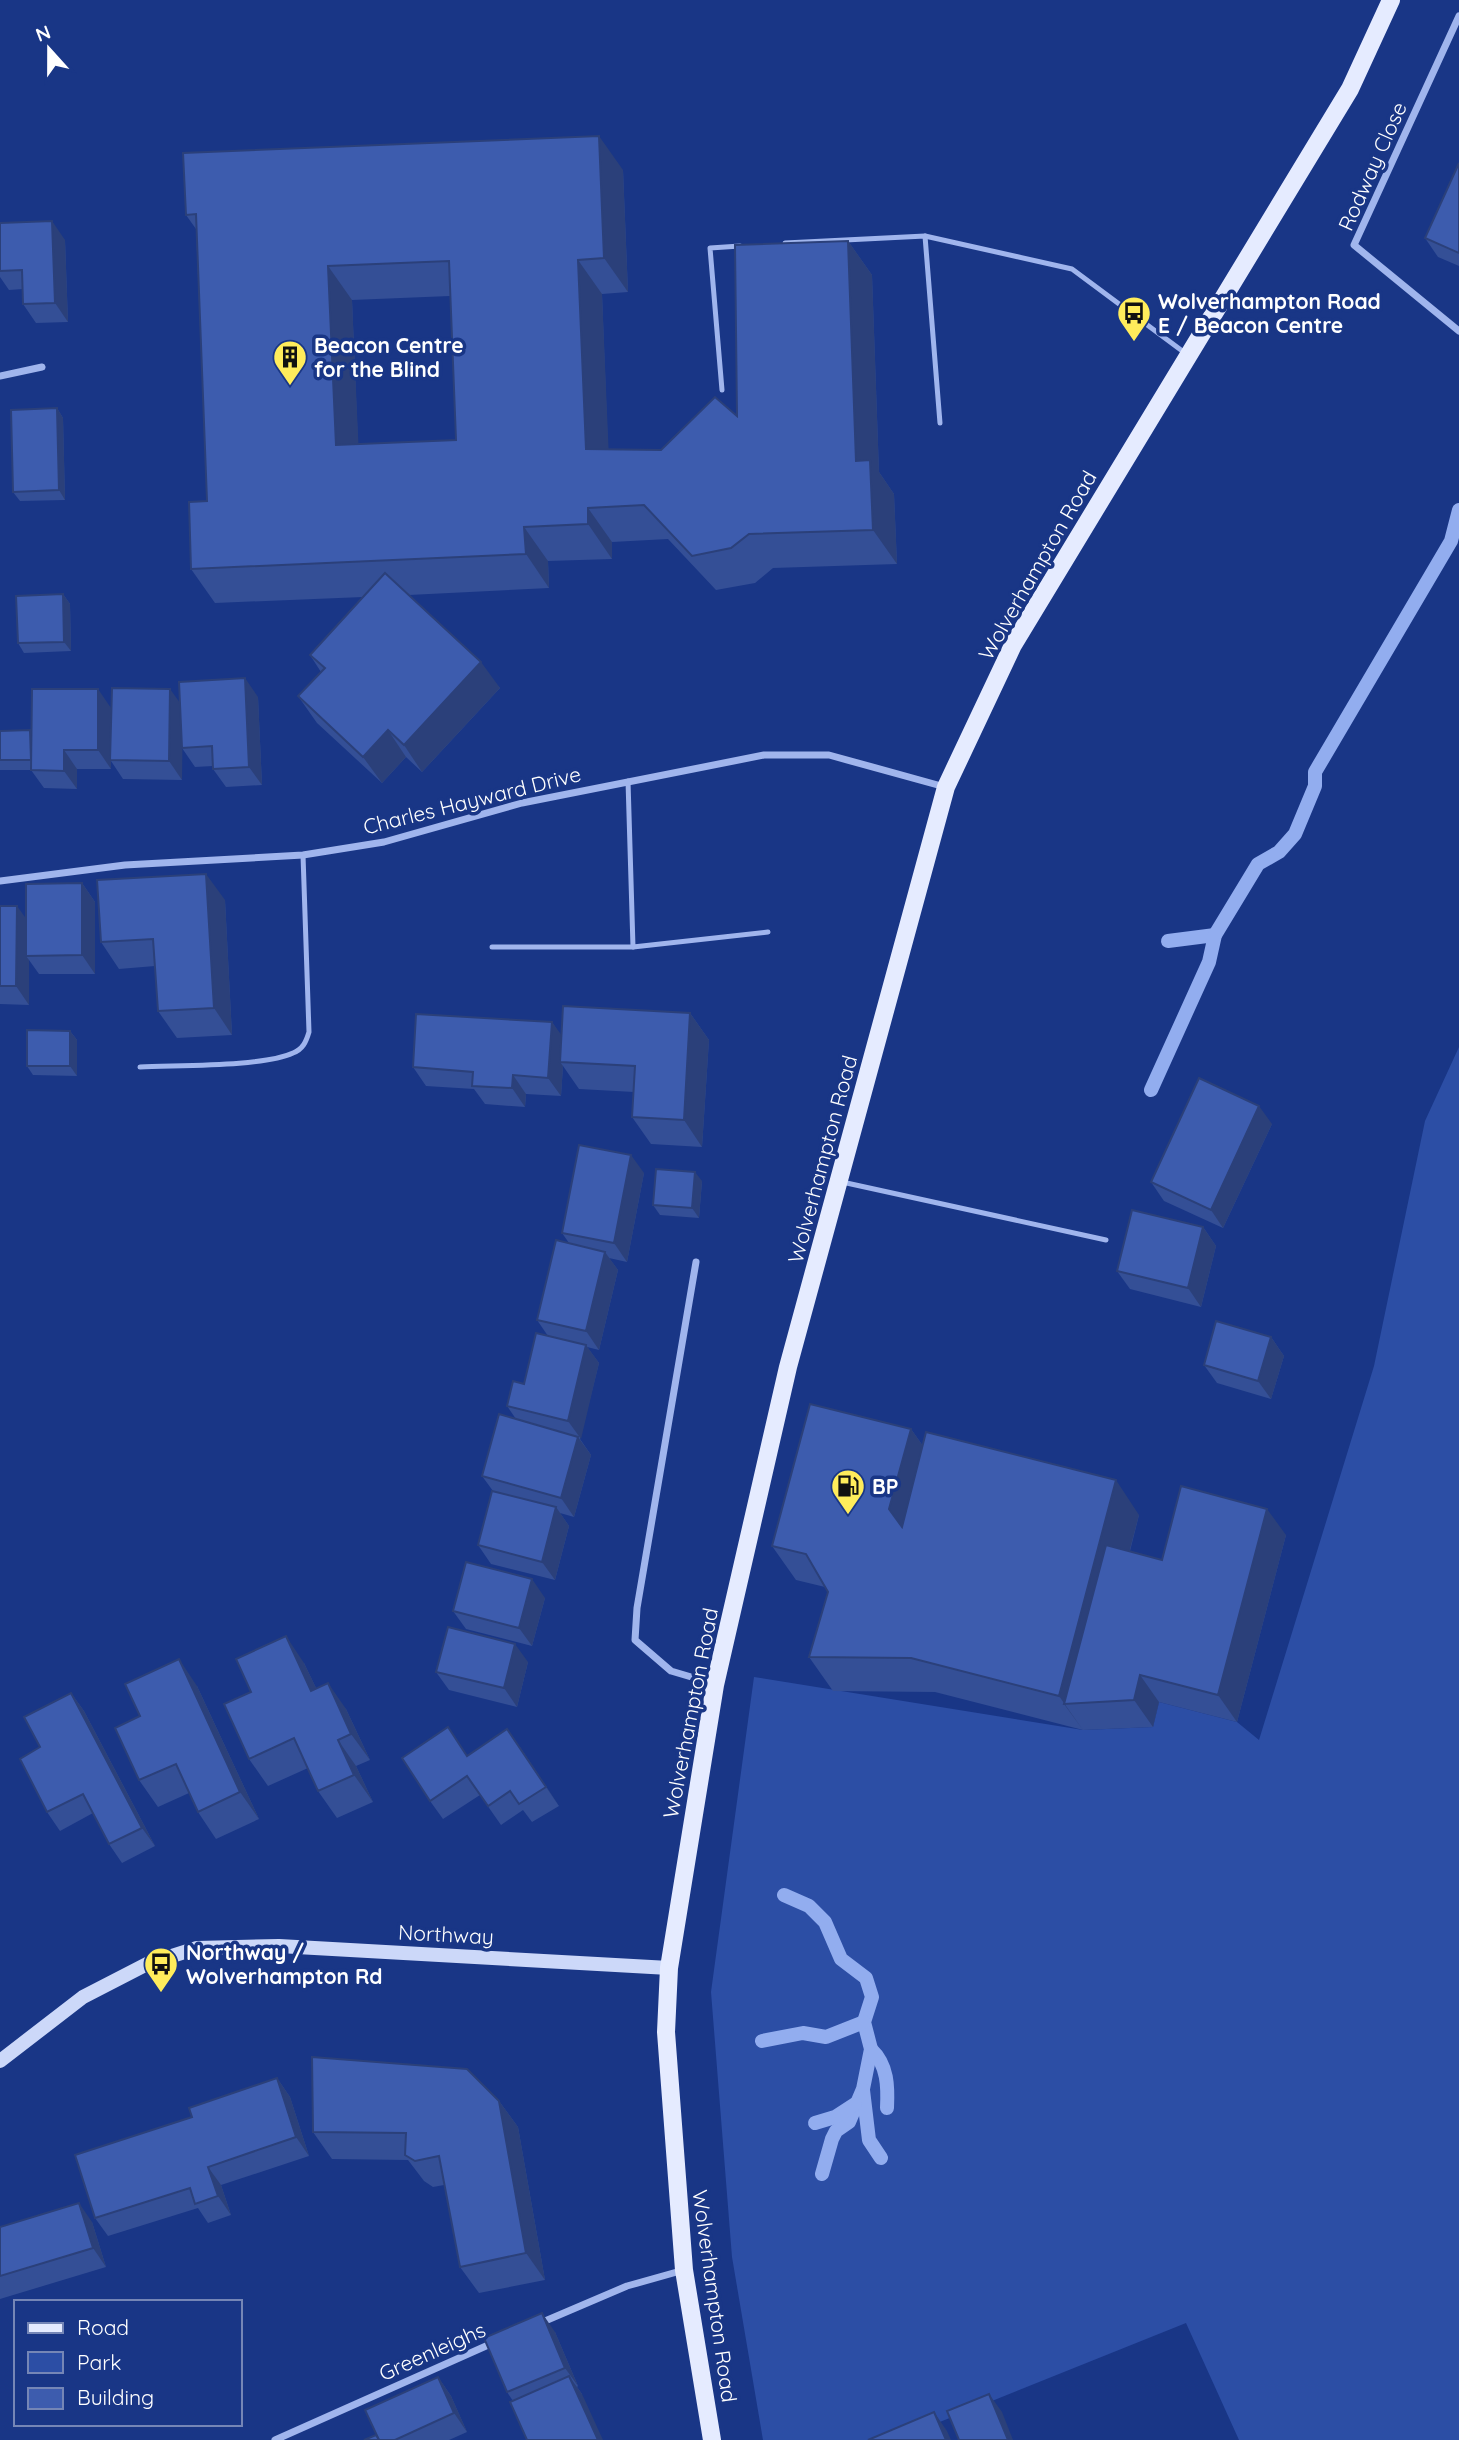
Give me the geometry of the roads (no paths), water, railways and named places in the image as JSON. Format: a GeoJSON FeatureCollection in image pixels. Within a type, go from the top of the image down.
{"type":"FeatureCollection","features":[{"type":"Feature","properties":{"kind":"main road","name":"Wolverhampton Road"},"geometry":{"type":"LineString","coordinates":[[712,2440],[684,2270],[666,2032],[669,1968],[715,1685],[788,1367],[946,788],[1013,645],[1350,89],[1391,0]]}},
{"type":"Feature","properties":{"kind":"street","name":"Rodway Close"},"geometry":{"type":"LineString","coordinates":[[1459,16],[1354,245],[1459,331]]}},
{"type":"Feature","properties":{"kind":"street"},"geometry":{"type":"LineString","coordinates":[[0,376],[42,367]]}},
{"type":"Feature","properties":{"kind":"street","name":"Charles Hayward Drive"},"geometry":{"type":"LineString","coordinates":[[0,881],[125,865],[303,855],[384,842],[522,803],[764,755],[829,755],[946,788]]}},
{"type":"Feature","properties":{"kind":"street"},"geometry":{"type":"LineString","coordinates":[[696,1262],[637,1608],[635,1640],[671,1671],[715,1685]]}},
{"type":"Feature","properties":{"kind":"street","name":"Northway"},"geometry":{"type":"LineString","coordinates":[[0,2060],[83,1997],[147,1964],[197,1948],[279,1946],[669,1968]]}},
{"type":"Feature","properties":{"kind":"street"},"geometry":{"type":"LineString","coordinates":[[528,2328],[627,2286],[684,2270]]}},
{"type":"Feature","properties":{"kind":"street","name":"Greenleighs"},"geometry":{"type":"LineString","coordinates":[[275,2440],[503,2339]]}},
{"type":"Feature","properties":{"kind":"lane"},"geometry":{"type":"LineString","coordinates":[[777,244],[925,236],[1072,269],[1190,357]]}},
{"type":"Feature","properties":{"kind":"lane"},"geometry":{"type":"LineString","coordinates":[[925,236],[940,423]]}},
{"type":"Feature","properties":{"kind":"lane"},"geometry":{"type":"LineString","coordinates":[[722,390],[710,248],[750,245]]}},
{"type":"Feature","properties":{"kind":"lane"},"geometry":{"type":"LineString","coordinates":[[628,781],[633,947]]}},
{"type":"Feature","properties":{"kind":"lane"},"geometry":{"type":"LineString","coordinates":[[140,1067],[270,1060],[295,1053],[305,1044],[309,1032],[303,855]]}},
{"type":"Feature","properties":{"kind":"lane"},"geometry":{"type":"LineString","coordinates":[[492,947],[633,947],[768,932]]}},
{"type":"Feature","properties":{"kind":"lane"},"geometry":{"type":"LineString","coordinates":[[839,1181],[1106,1240]]}},
{"type":"Feature","properties":{"kind":"waterway"},"geometry":{"type":"LineString","coordinates":[[1151,1090],[1209,962],[1215,935],[1258,864],[1279,852],[1295,834],[1315,786],[1315,772],[1451,541],[1459,510]]}},
{"type":"Feature","properties":{"kind":"waterway"},"geometry":{"type":"LineString","coordinates":[[1168,941],[1215,935]]}},
{"type":"Feature","properties":{"kind":"waterway"},"geometry":{"type":"LineString","coordinates":[[784,1895],[809,1906],[825,1922],[841,1959],[866,1978],[872,1997],[864,2022],[871,2049],[863,2089],[849,2122],[836,2131],[832,2139],[822,2174]]}},
{"type":"Feature","properties":{"kind":"waterway"},"geometry":{"type":"LineString","coordinates":[[762,2041],[803,2033],[826,2037],[864,2022]]}},
{"type":"Feature","properties":{"kind":"waterway"},"geometry":{"type":"LineString","coordinates":[[871,2049],[884,2069],[887,2108]]}},
{"type":"Feature","properties":{"kind":"waterway"},"geometry":{"type":"LineString","coordinates":[[863,2090],[869,2140],[881,2158]]}},
{"type":"Feature","properties":{"kind":"waterway"},"geometry":{"type":"LineString","coordinates":[[815,2123],[835,2117],[855,2104]]}},
{"type":"Feature","properties":{"kind":"place","name":"Wolverhampton Road E / Beacon Centre"},"geometry":{"type":"Point","coordinates":[1134,343]}},
{"type":"Feature","properties":{"kind":"place","name":"Beacon Centre for the Blind"},"geometry":{"type":"Point","coordinates":[290,387]}},
{"type":"Feature","properties":{"kind":"place","name":"BP"},"geometry":{"type":"Point","coordinates":[848,1516]}},
{"type":"Feature","properties":{"kind":"place","name":"Northway / Wolverhampton Rd"},"geometry":{"type":"Point","coordinates":[161,1994]}}]}
